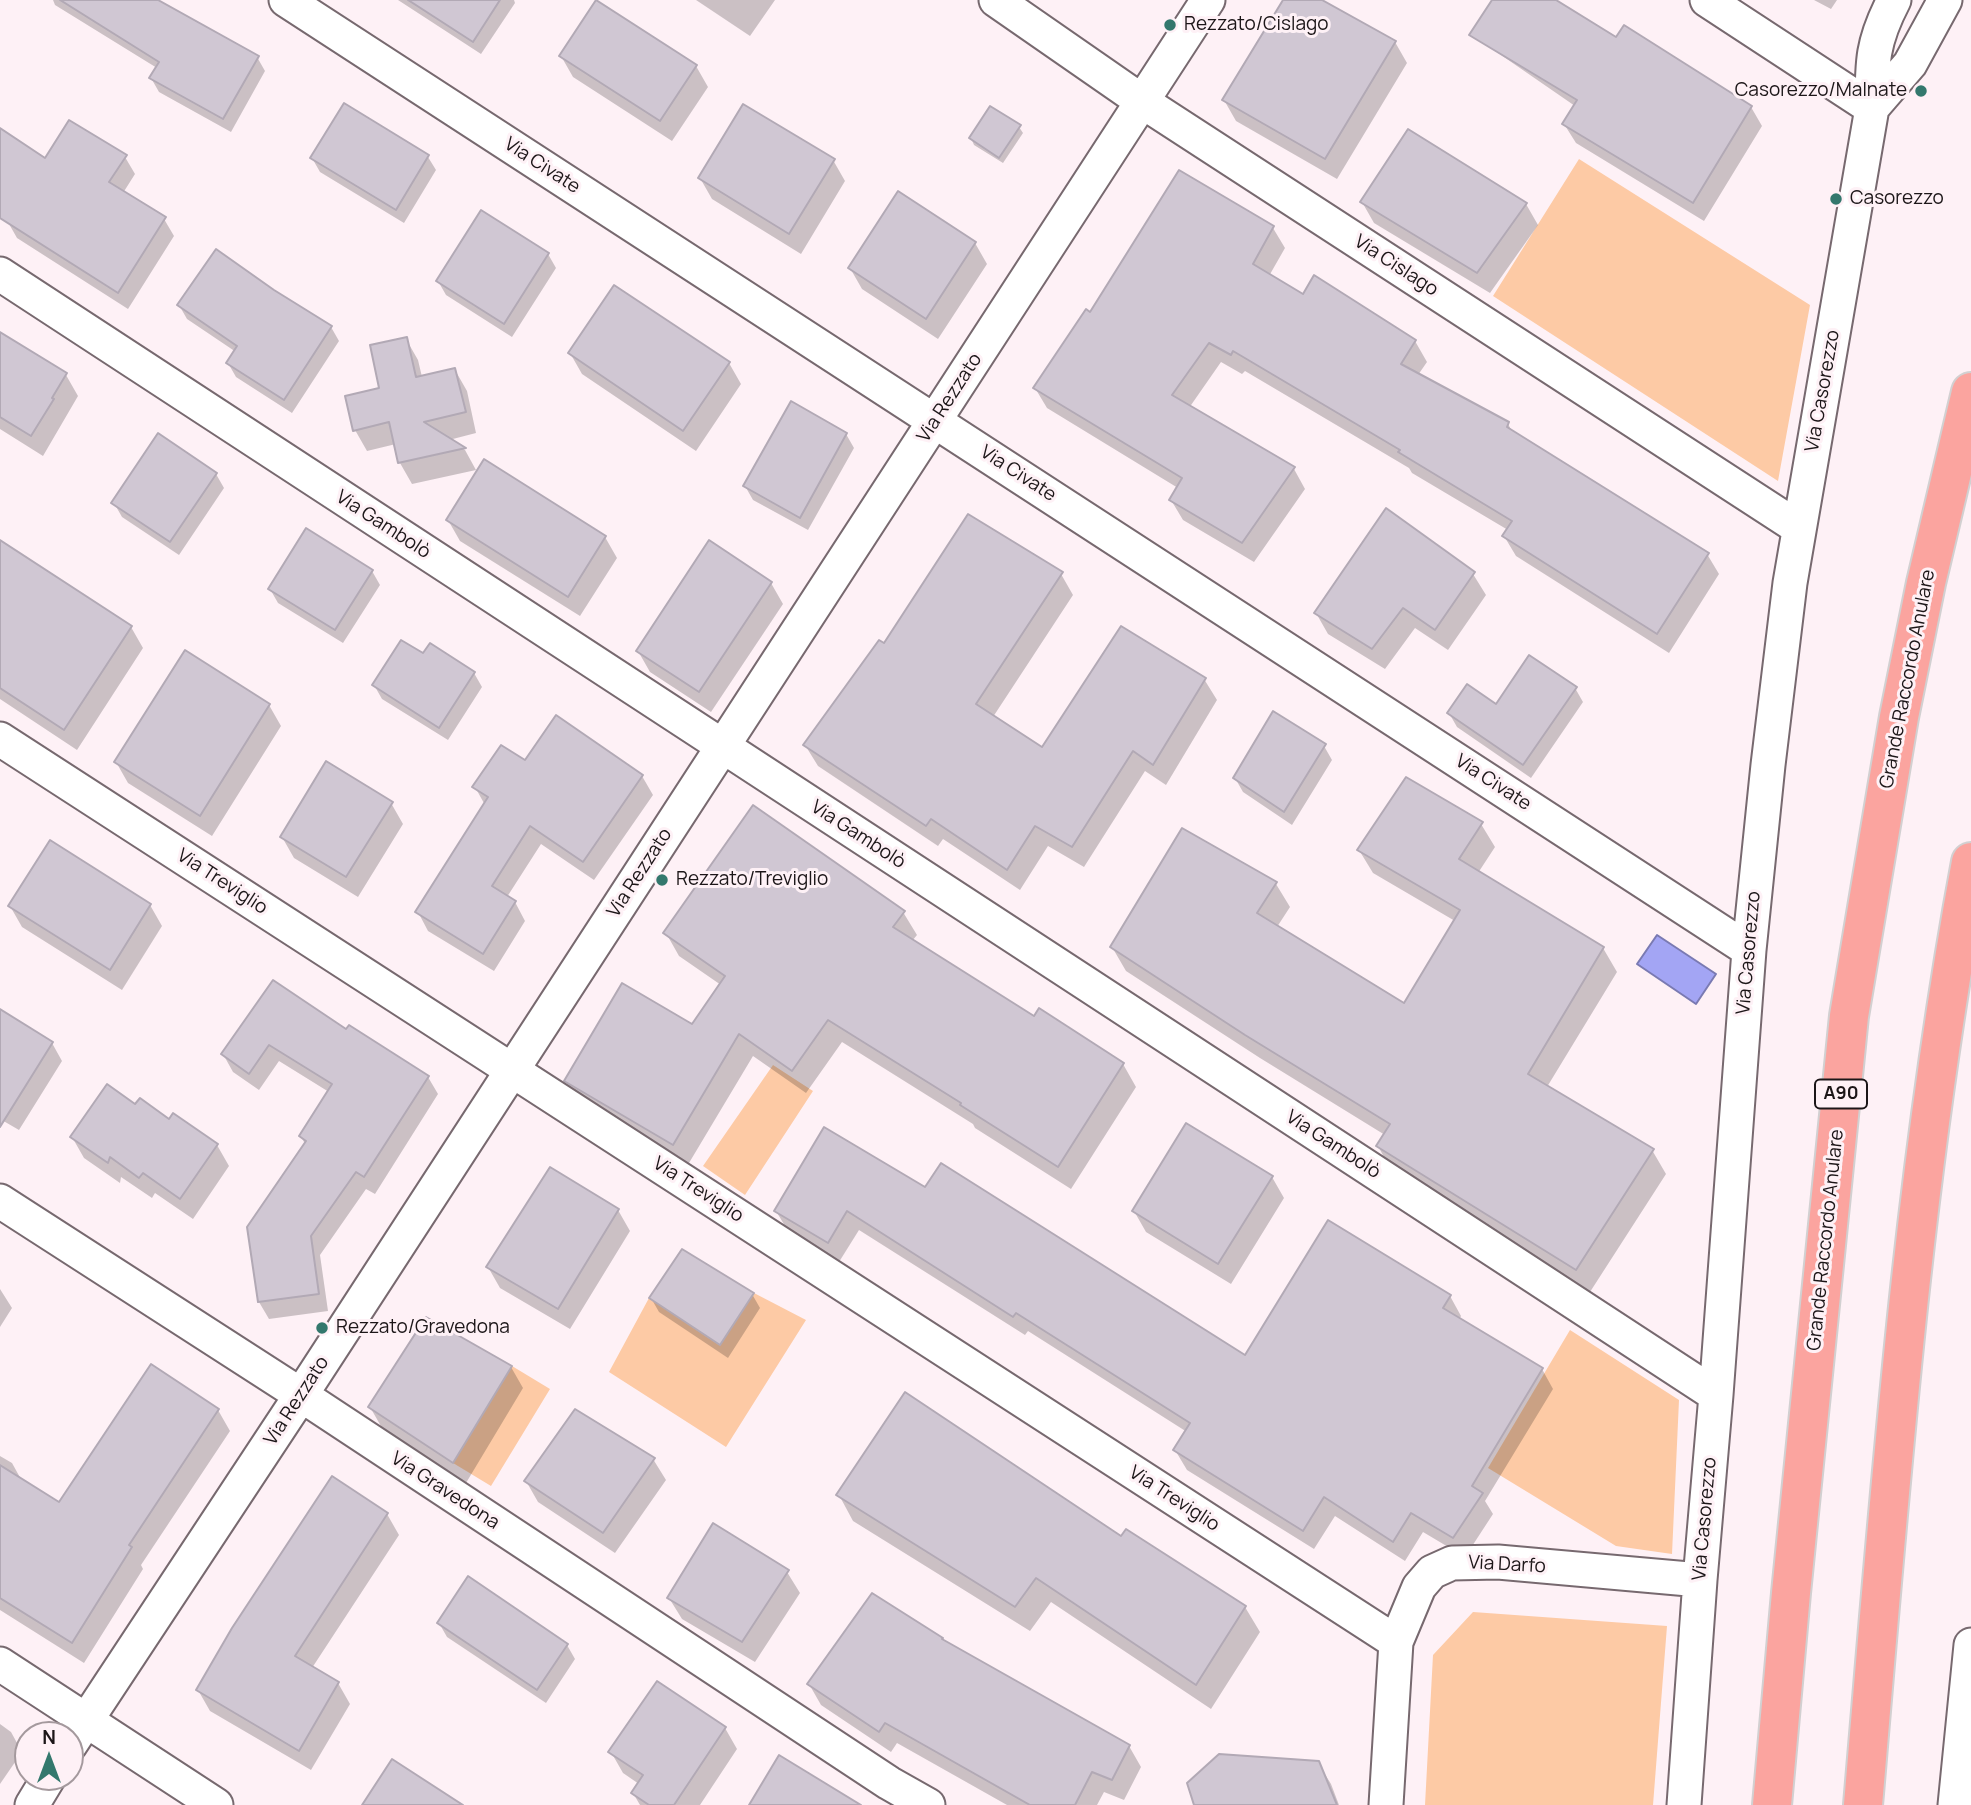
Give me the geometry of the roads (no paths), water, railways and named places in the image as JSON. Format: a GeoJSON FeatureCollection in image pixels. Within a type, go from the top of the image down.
{"type":"FeatureCollection","features":[{"type":"Feature","properties":{"kind":"highway","name":"Grande Raccordo Anulare"},"geometry":{"type":"LineString","coordinates":[[1772,1805],[1849,1016],[1899,717],[1926,583],[1971,391]]}},
{"type":"Feature","properties":{"kind":"highway"},"geometry":{"type":"LineString","coordinates":[[1863,1805],[1893,1460],[1930,1114],[1943,1018],[1971,862]]}},
{"type":"Feature","properties":{"kind":"street","name":"Via Civate"},"geometry":{"type":"LineString","coordinates":[[286,0],[1749,950]]}},
{"type":"Feature","properties":{"kind":"street","name":"Via Cislago"},"geometry":{"type":"LineString","coordinates":[[996,0],[1143,102],[1799,528]]}},
{"type":"Feature","properties":{"kind":"street","name":"Via Rezzato"},"geometry":{"type":"LineString","coordinates":[[84,1724],[301,1395],[1208,0]]}},
{"type":"Feature","properties":{"kind":"street"},"geometry":{"type":"LineString","coordinates":[[1707,0],[1872,108],[1910,64],[1945,0]]}},
{"type":"Feature","properties":{"kind":"street","name":"Via Casorezzo"},"geometry":{"type":"LineString","coordinates":[[1684,1805],[1749,950],[1774,711],[1799,528],[1872,108],[1876,40],[1894,0]]}},
{"type":"Feature","properties":{"kind":"street","name":"Via Gambolò"},"geometry":{"type":"LineString","coordinates":[[0,274],[1716,1395]]}},
{"type":"Feature","properties":{"kind":"street","name":"Via Treviglio"},"geometry":{"type":"LineString","coordinates":[[0,739],[1396,1642]]}},
{"type":"Feature","properties":{"kind":"street","name":"Via Gravedona"},"geometry":{"type":"LineString","coordinates":[[0,1201],[301,1395],[888,1794],[928,1805]]}},
{"type":"Feature","properties":{"kind":"street","name":"Via Darfo"},"geometry":{"type":"LineString","coordinates":[[1385,1805],[1396,1642],[1419,1587],[1432,1572],[1452,1563],[1498,1562],[1700,1580]]}},
{"type":"Feature","properties":{"kind":"street"},"geometry":{"type":"LineString","coordinates":[[1955,1805],[1971,1645]]}},
{"type":"Feature","properties":{"kind":"street"},"geometry":{"type":"LineString","coordinates":[[0,1664],[64,1721]]}},
{"type":"Feature","properties":{"kind":"street"},"geometry":{"type":"LineString","coordinates":[[84,1736],[216,1805]]}},
{"type":"Feature","properties":{"kind":"water"},"geometry":{"type":"Polygon","coordinates":[[[1657,935],[1716,974],[1696,1004],[1637,964],[1657,935]]]}},
{"type":"Feature","properties":{"kind":"place","name":"Rezzato/Cislago"},"geometry":{"type":"Point","coordinates":[1170,25]}},
{"type":"Feature","properties":{"kind":"place","name":"Casorezzo/Malnate"},"geometry":{"type":"Point","coordinates":[1921,91]}},
{"type":"Feature","properties":{"kind":"place","name":"Casorezzo"},"geometry":{"type":"Point","coordinates":[1836,199]}},
{"type":"Feature","properties":{"kind":"place","name":"Rezzato/Treviglio"},"geometry":{"type":"Point","coordinates":[662,880]}},
{"type":"Feature","properties":{"kind":"place","name":"Rezzato/Gravedona"},"geometry":{"type":"Point","coordinates":[322,1328]}}]}
